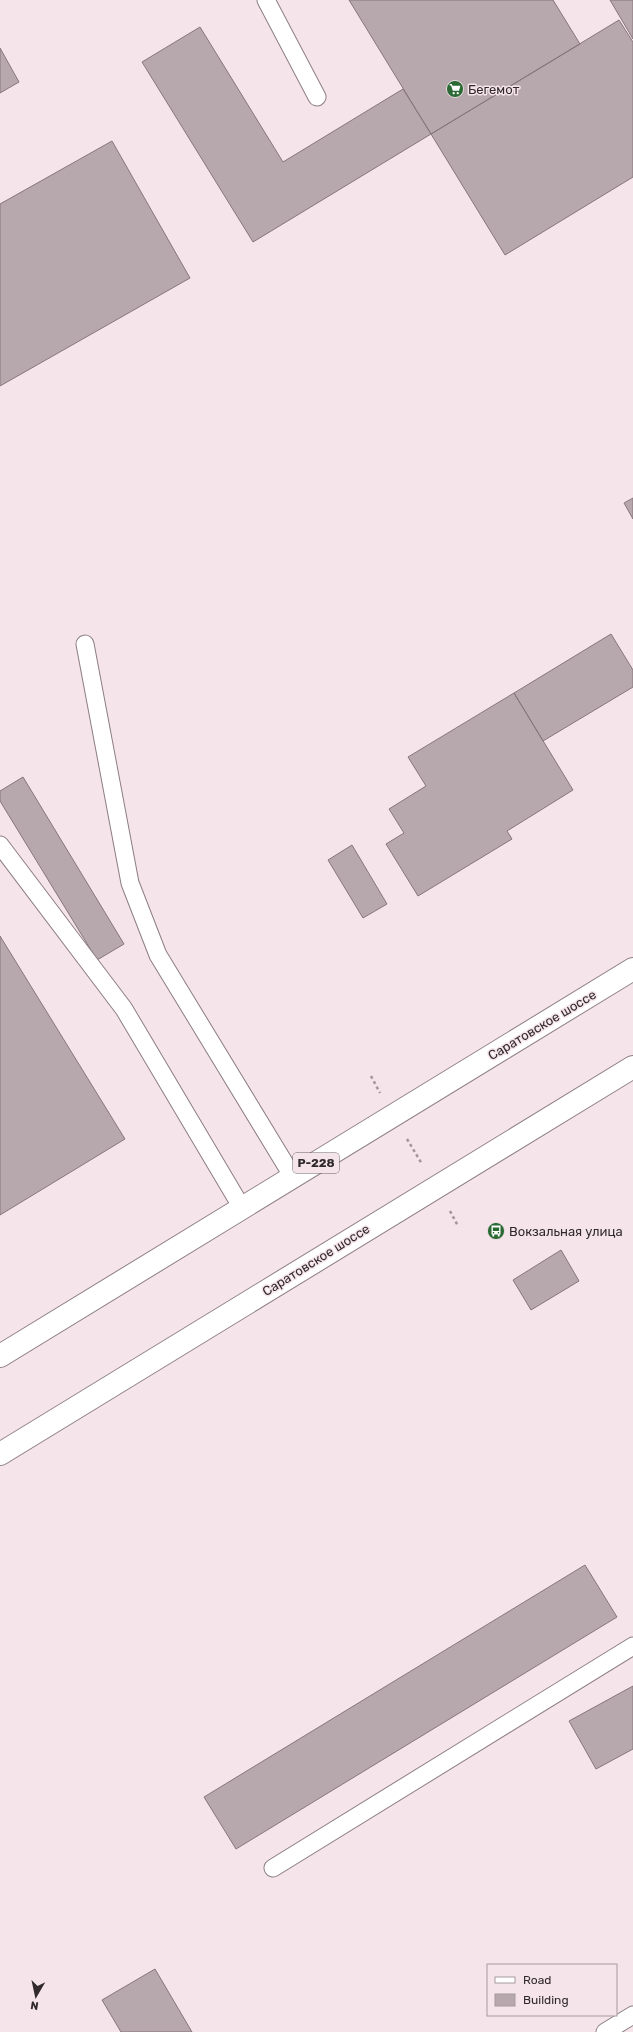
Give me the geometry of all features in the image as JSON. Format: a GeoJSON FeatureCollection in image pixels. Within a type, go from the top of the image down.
{"type":"FeatureCollection","features":[{"type":"Feature","properties":{"kind":"main road","name":"Саратовское шоссе"},"geometry":{"type":"LineString","coordinates":[[0,1356],[633,969]]}},
{"type":"Feature","properties":{"kind":"main road","name":"Саратовское шоссе"},"geometry":{"type":"LineString","coordinates":[[0,1454],[633,1067]]}},
{"type":"Feature","properties":{"kind":"lane"},"geometry":{"type":"LineString","coordinates":[[266,0],[317,97]]}},
{"type":"Feature","properties":{"kind":"lane"},"geometry":{"type":"LineString","coordinates":[[85,644],[130,883],[158,955],[293,1177]]}},
{"type":"Feature","properties":{"kind":"lane"},"geometry":{"type":"LineString","coordinates":[[0,844],[124,1009],[242,1208]]}},
{"type":"Feature","properties":{"kind":"lane"},"geometry":{"type":"LineString","coordinates":[[273,1868],[633,1646]]}},
{"type":"Feature","properties":{"kind":"lane"},"geometry":{"type":"LineString","coordinates":[[605,2032],[633,2015]]}},
{"type":"Feature","properties":{"kind":"path"},"geometry":{"type":"LineString","coordinates":[[371,1076],[458,1226]]}},
{"type":"Feature","properties":{"kind":"building","name":"Бегемот"},"geometry":{"type":"Polygon","coordinates":[[[349,0],[553,0],[580,44],[431,134],[349,0]]]}},
{"type":"Feature","properties":{"kind":"building"},"geometry":{"type":"Polygon","coordinates":[[[610,0],[633,0],[633,39],[610,0]]]}},
{"type":"Feature","properties":{"kind":"building"},"geometry":{"type":"Polygon","coordinates":[[[619,20],[633,42],[633,177],[505,255],[431,134],[619,20]]]}},
{"type":"Feature","properties":{"kind":"building"},"geometry":{"type":"Polygon","coordinates":[[[200,27],[283,162],[403,89],[431,134],[253,242],[142,62],[200,27]]]}},
{"type":"Feature","properties":{"kind":"building"},"geometry":{"type":"Polygon","coordinates":[[[0,48],[19,82],[0,93],[0,48]]]}},
{"type":"Feature","properties":{"kind":"building"},"geometry":{"type":"Polygon","coordinates":[[[112,141],[190,278],[0,386],[0,204],[112,141]]]}},
{"type":"Feature","properties":{"kind":"building"},"geometry":{"type":"Polygon","coordinates":[[[633,498],[633,519],[624,503],[633,498]]]}},
{"type":"Feature","properties":{"kind":"building"},"geometry":{"type":"Polygon","coordinates":[[[611,634],[633,670],[633,687],[543,741],[514,693],[611,634]]]}},
{"type":"Feature","properties":{"kind":"building"},"geometry":{"type":"Polygon","coordinates":[[[514,693],[573,790],[507,831],[512,839],[418,896],[386,844],[404,833],[389,809],[426,786],[408,757],[514,693]]]}},
{"type":"Feature","properties":{"kind":"building"},"geometry":{"type":"Polygon","coordinates":[[[23,777],[124,944],[97,960],[0,801],[0,791],[23,777]]]}},
{"type":"Feature","properties":{"kind":"building"},"geometry":{"type":"Polygon","coordinates":[[[352,845],[387,904],[363,918],[328,860],[352,845]]]}},
{"type":"Feature","properties":{"kind":"building"},"geometry":{"type":"Polygon","coordinates":[[[0,936],[125,1139],[0,1215],[0,936]]]}},
{"type":"Feature","properties":{"kind":"building"},"geometry":{"type":"Polygon","coordinates":[[[561,1250],[579,1281],[531,1310],[513,1280],[561,1250]]]}},
{"type":"Feature","properties":{"kind":"building"},"geometry":{"type":"Polygon","coordinates":[[[585,1565],[617,1617],[236,1849],[204,1797],[585,1565]]]}},
{"type":"Feature","properties":{"kind":"building"},"geometry":{"type":"Polygon","coordinates":[[[633,1686],[633,1749],[596,1769],[569,1721],[633,1686]]]}},
{"type":"Feature","properties":{"kind":"building"},"geometry":{"type":"Polygon","coordinates":[[[155,1969],[192,2032],[121,2032],[102,2000],[155,1969]]]}},
{"type":"Feature","properties":{"kind":"place","name":"Бегемот"},"geometry":{"type":"Point","coordinates":[455,89]}},
{"type":"Feature","properties":{"kind":"place","name":"Вокзальная улица"},"geometry":{"type":"Point","coordinates":[496,1231]}}]}
